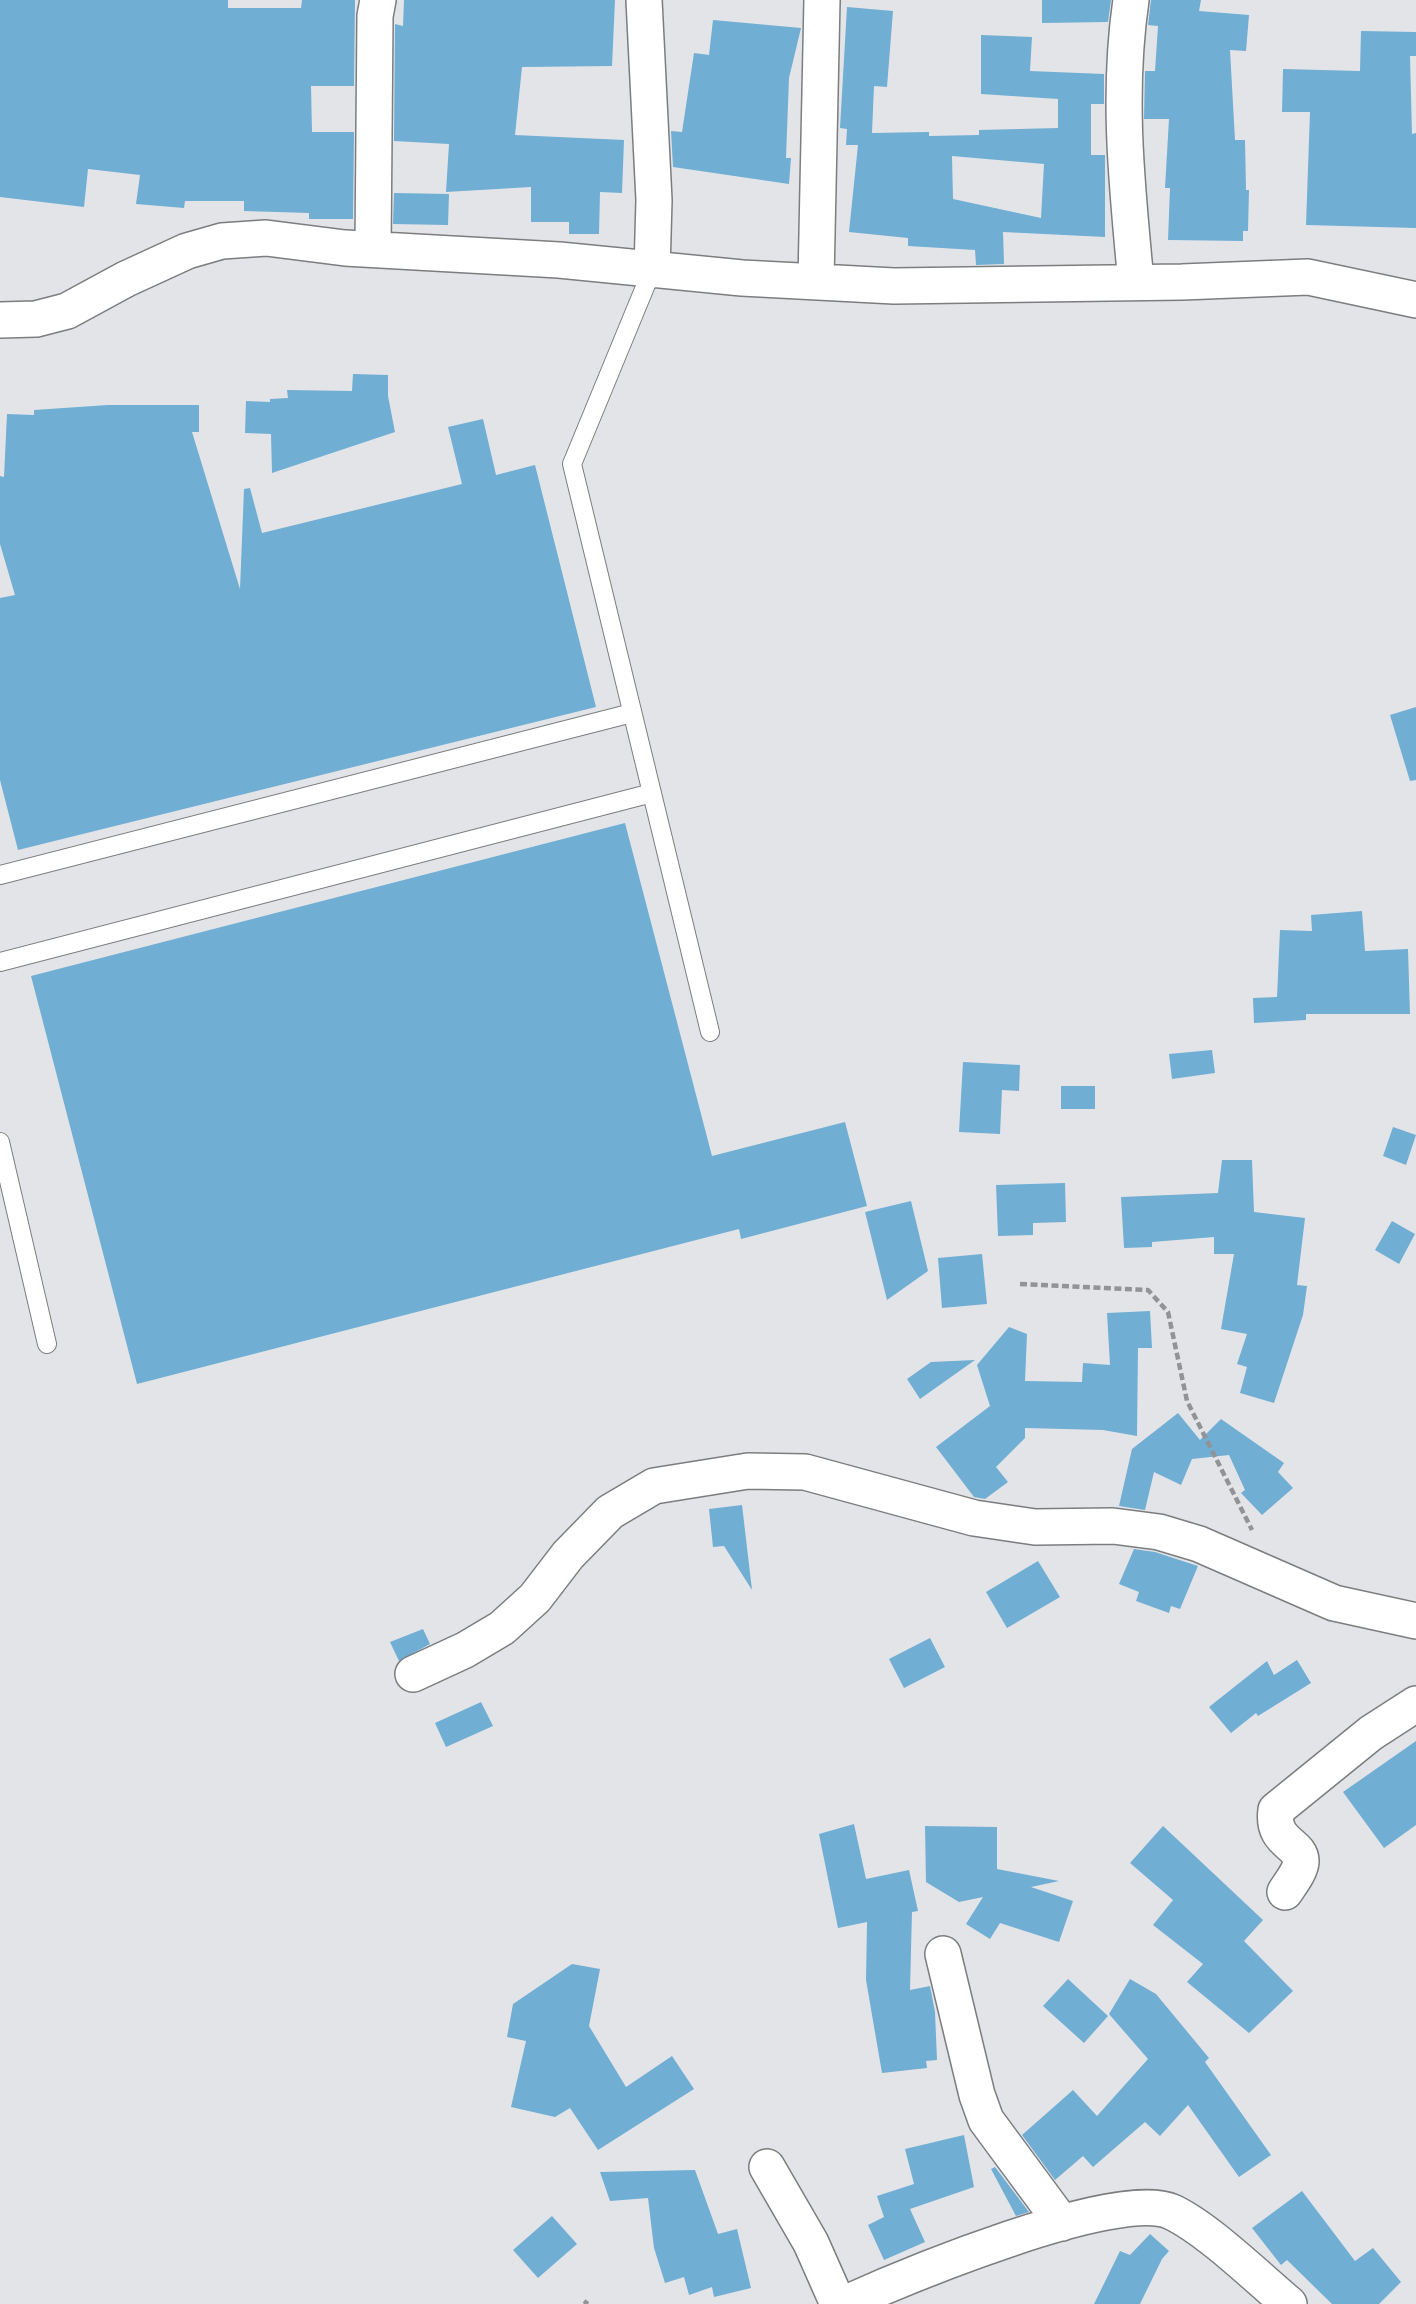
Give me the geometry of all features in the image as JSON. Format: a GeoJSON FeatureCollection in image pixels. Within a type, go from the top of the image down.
{"type":"FeatureCollection","features":[{"type":"Feature","properties":{"kind":"street"},"geometry":{"type":"LineString","coordinates":[[373,249],[375,16],[378,0]]}},
{"type":"Feature","properties":{"kind":"street"},"geometry":{"type":"LineString","coordinates":[[644,0],[654,200],[652,270]]}},
{"type":"Feature","properties":{"kind":"street"},"geometry":{"type":"LineString","coordinates":[[816,279],[822,0]]}},
{"type":"Feature","properties":{"kind":"street"},"geometry":{"type":"LineString","coordinates":[[1131,0],[1124,52],[1123,129],[1136,282]]}},
{"type":"Feature","properties":{"kind":"street"},"geometry":{"type":"LineString","coordinates":[[0,320],[36,319],[67,311],[125,279],[187,251],[222,241],[266,238],[373,249],[559,260],[742,278],[816,279],[894,286],[1308,276],[1416,300]]}},
{"type":"Feature","properties":{"kind":"street"},"geometry":{"type":"LineString","coordinates":[[413,1674],[465,1650],[502,1628],[535,1598],[568,1555],[610,1512],[654,1486],[748,1471],[805,1472],[974,1518],[1023,1525],[1113,1525],[1159,1532],[1199,1544],[1334,1603],[1416,1621]]}},
{"type":"Feature","properties":{"kind":"street"},"geometry":{"type":"LineString","coordinates":[[1284,1892],[1301,1863],[1299,1854],[1277,1832],[1274,1823],[1276,1811],[1371,1733],[1416,1704]]}},
{"type":"Feature","properties":{"kind":"street"},"geometry":{"type":"LineString","coordinates":[[943,1954],[977,2095],[986,2120],[1062,2223]]}},
{"type":"Feature","properties":{"kind":"street"},"geometry":{"type":"LineString","coordinates":[[767,2167],[811,2243],[838,2304]]}},
{"type":"Feature","properties":{"kind":"street"},"geometry":{"type":"LineString","coordinates":[[844,2304],[914,2272],[1116,2208],[1170,2211],[1191,2224],[1289,2304]]}},
{"type":"Feature","properties":{"kind":"lane"},"geometry":{"type":"LineString","coordinates":[[652,270],[572,464],[710,1032]]}},
{"type":"Feature","properties":{"kind":"lane"},"geometry":{"type":"LineString","coordinates":[[0,875],[632,713]]}},
{"type":"Feature","properties":{"kind":"lane"},"geometry":{"type":"LineString","coordinates":[[0,962],[652,793]]}},
{"type":"Feature","properties":{"kind":"lane"},"geometry":{"type":"LineString","coordinates":[[0,1142],[47,1344]]}},
{"type":"Feature","properties":{"kind":"path"},"geometry":{"type":"LineString","coordinates":[[1020,1284],[1148,1290],[1168,1312],[1187,1401],[1254,1534]]}},
{"type":"Feature","properties":{"kind":"building"},"geometry":{"type":"Polygon","coordinates":[[[0,0],[228,0],[228,8],[301,8],[302,0],[355,0],[354,86],[311,86],[312,132],[354,132],[353,219],[309,219],[309,213],[244,211],[244,201],[185,201],[184,208],[136,204],[140,175],[88,169],[84,207],[0,197],[0,0]]]}},
{"type":"Feature","properties":{"kind":"building"},"geometry":{"type":"Polygon","coordinates":[[[404,0],[615,0],[612,66],[522,67],[515,135],[624,140],[622,193],[600,192],[599,234],[569,234],[569,222],[531,222],[531,187],[446,192],[449,144],[394,141],[395,24],[403,26],[404,0]]]}},
{"type":"Feature","properties":{"kind":"building"},"geometry":{"type":"Polygon","coordinates":[[[1042,0],[1111,0],[1108,22],[1042,23],[1042,0]]]}},
{"type":"Feature","properties":{"kind":"building"},"geometry":{"type":"Polygon","coordinates":[[[1151,0],[1201,0],[1199,11],[1249,15],[1246,51],[1230,50],[1235,140],[1245,140],[1246,190],[1249,190],[1248,231],[1243,231],[1243,241],[1168,240],[1170,188],[1165,188],[1169,119],[1144,119],[1145,71],[1155,71],[1158,26],[1148,25],[1151,0]]]}},
{"type":"Feature","properties":{"kind":"building"},"geometry":{"type":"Polygon","coordinates":[[[847,7],[893,11],[887,87],[874,86],[872,133],[979,135],[979,130],[1058,128],[1058,99],[981,94],[981,35],[1032,37],[1030,71],[1104,74],[1104,104],[1091,104],[1091,155],[1105,155],[1105,237],[1003,232],[1004,264],[976,265],[975,250],[908,246],[908,238],[849,232],[858,145],[846,145],[847,129],[840,128],[847,7]],[[952,156],[953,199],[1041,218],[1044,164],[952,156]]]}},
{"type":"Feature","properties":{"kind":"building"},"geometry":{"type":"Polygon","coordinates":[[[713,20],[801,28],[789,78],[786,158],[791,158],[789,184],[673,167],[671,131],[682,132],[694,53],[709,55],[713,20]]]}},
{"type":"Feature","properties":{"kind":"building"},"geometry":{"type":"Polygon","coordinates":[[[1361,31],[1416,32],[1416,56],[1410,56],[1412,134],[1416,133],[1416,228],[1306,225],[1310,112],[1282,112],[1283,69],[1360,71],[1361,31]]]}},
{"type":"Feature","properties":{"kind":"building"},"geometry":{"type":"Polygon","coordinates":[[[394,193],[449,194],[448,225],[393,224],[394,193]]]}},
{"type":"Feature","properties":{"kind":"building"},"geometry":{"type":"Polygon","coordinates":[[[353,374],[388,375],[388,396],[395,432],[272,473],[271,434],[245,433],[246,401],[270,402],[270,399],[288,398],[287,390],[352,391],[353,374]]]}},
{"type":"Feature","properties":{"kind":"building"},"geometry":{"type":"Polygon","coordinates":[[[108,405],[199,405],[199,432],[192,432],[240,589],[244,489],[250,488],[262,533],[462,484],[448,427],[483,419],[496,475],[535,465],[596,707],[18,850],[0,780],[0,598],[15,595],[0,544],[0,476],[4,477],[7,414],[34,415],[34,410],[108,405]]]}},
{"type":"Feature","properties":{"kind":"building"},"geometry":{"type":"Polygon","coordinates":[[[1416,707],[1416,780],[1410,781],[1390,715],[1416,707]]]}},
{"type":"Feature","properties":{"kind":"building"},"geometry":{"type":"Polygon","coordinates":[[[625,823],[712,1156],[845,1122],[867,1206],[741,1239],[739,1229],[137,1384],[31,976],[625,823]]]}},
{"type":"Feature","properties":{"kind":"building"},"geometry":{"type":"Polygon","coordinates":[[[1362,911],[1365,951],[1408,949],[1410,1014],[1306,1014],[1306,1020],[1254,1023],[1253,998],[1277,997],[1280,930],[1312,931],[1311,915],[1362,911]]]}},
{"type":"Feature","properties":{"kind":"building"},"geometry":{"type":"Polygon","coordinates":[[[1212,1050],[1215,1073],[1172,1079],[1169,1054],[1212,1050]]]}},
{"type":"Feature","properties":{"kind":"building"},"geometry":{"type":"Polygon","coordinates":[[[963,1062],[1020,1065],[1019,1091],[1002,1090],[1000,1134],[959,1132],[963,1062]]]}},
{"type":"Feature","properties":{"kind":"building"},"geometry":{"type":"Polygon","coordinates":[[[1061,1086],[1095,1086],[1095,1109],[1061,1109],[1061,1086]]]}},
{"type":"Feature","properties":{"kind":"building"},"geometry":{"type":"Polygon","coordinates":[[[1393,1127],[1416,1135],[1406,1165],[1383,1156],[1393,1127]]]}},
{"type":"Feature","properties":{"kind":"building"},"geometry":{"type":"Polygon","coordinates":[[[1222,1160],[1252,1160],[1254,1212],[1305,1218],[1297,1285],[1307,1286],[1303,1315],[1274,1403],[1240,1393],[1247,1367],[1237,1364],[1247,1334],[1221,1329],[1234,1254],[1214,1254],[1214,1237],[1152,1242],[1152,1247],[1124,1248],[1121,1197],[1218,1193],[1222,1160]]]}},
{"type":"Feature","properties":{"kind":"building"},"geometry":{"type":"Polygon","coordinates":[[[1065,1183],[1066,1222],[1033,1223],[1033,1235],[998,1236],[996,1185],[1065,1183]]]}},
{"type":"Feature","properties":{"kind":"building"},"geometry":{"type":"Polygon","coordinates":[[[911,1201],[928,1271],[887,1300],[865,1212],[911,1201]]]}},
{"type":"Feature","properties":{"kind":"building"},"geometry":{"type":"Polygon","coordinates":[[[1392,1221],[1415,1234],[1399,1264],[1375,1250],[1392,1221]]]}},
{"type":"Feature","properties":{"kind":"building"},"geometry":{"type":"Polygon","coordinates":[[[982,1254],[987,1304],[942,1308],[938,1258],[982,1254]]]}},
{"type":"Feature","properties":{"kind":"building"},"geometry":{"type":"Polygon","coordinates":[[[1150,1311],[1152,1348],[1138,1348],[1137,1436],[1103,1430],[1025,1428],[1025,1438],[996,1467],[1008,1482],[985,1499],[974,1497],[936,1447],[990,1406],[977,1365],[1009,1327],[1027,1334],[1025,1381],[1082,1382],[1083,1363],[1110,1365],[1107,1313],[1150,1311]]]}},
{"type":"Feature","properties":{"kind":"building"},"geometry":{"type":"Polygon","coordinates":[[[975,1360],[920,1399],[907,1379],[931,1362],[975,1360]]]}},
{"type":"Feature","properties":{"kind":"building"},"geometry":{"type":"Polygon","coordinates":[[[1178,1413],[1200,1440],[1221,1419],[1284,1463],[1278,1472],[1293,1488],[1262,1515],[1241,1493],[1245,1490],[1229,1455],[1192,1459],[1181,1485],[1154,1472],[1145,1510],[1119,1506],[1132,1449],[1178,1413]]]}},
{"type":"Feature","properties":{"kind":"building"},"geometry":{"type":"Polygon","coordinates":[[[742,1505],[752,1590],[724,1546],[713,1547],[709,1509],[742,1505]]]}},
{"type":"Feature","properties":{"kind":"building"},"geometry":{"type":"Polygon","coordinates":[[[1134,1549],[1155,1552],[1198,1566],[1180,1609],[1171,1606],[1169,1613],[1136,1601],[1139,1592],[1119,1584],[1134,1549]]]}},
{"type":"Feature","properties":{"kind":"building"},"geometry":{"type":"Polygon","coordinates":[[[1038,1561],[1060,1597],[1007,1628],[986,1592],[1038,1561]]]}},
{"type":"Feature","properties":{"kind":"building"},"geometry":{"type":"Polygon","coordinates":[[[423,1629],[430,1644],[399,1661],[390,1642],[423,1629]]]}},
{"type":"Feature","properties":{"kind":"building"},"geometry":{"type":"Polygon","coordinates":[[[930,1638],[945,1667],[904,1688],[889,1659],[930,1638]]]}},
{"type":"Feature","properties":{"kind":"building"},"geometry":{"type":"Polygon","coordinates":[[[1297,1660],[1311,1683],[1258,1716],[1256,1713],[1231,1733],[1209,1707],[1267,1661],[1274,1675],[1297,1660]]]}},
{"type":"Feature","properties":{"kind":"building"},"geometry":{"type":"Polygon","coordinates":[[[481,1702],[493,1726],[446,1747],[435,1723],[481,1702]]]}},
{"type":"Feature","properties":{"kind":"building"},"geometry":{"type":"Polygon","coordinates":[[[1416,1741],[1416,1825],[1384,1848],[1343,1792],[1416,1741]]]}},
{"type":"Feature","properties":{"kind":"building"},"geometry":{"type":"Polygon","coordinates":[[[854,1824],[866,1879],[909,1870],[918,1911],[912,1912],[910,1990],[930,1986],[935,2012],[937,2060],[926,2061],[927,2068],[882,2073],[866,1980],[867,1922],[838,1928],[819,1834],[854,1824]]]}},
{"type":"Feature","properties":{"kind":"building"},"geometry":{"type":"Polygon","coordinates":[[[925,1826],[997,1827],[997,1869],[1059,1881],[1031,1887],[1073,1901],[1059,1942],[1000,1923],[990,1939],[966,1924],[983,1897],[959,1902],[926,1882],[925,1826]]]}},
{"type":"Feature","properties":{"kind":"building"},"geometry":{"type":"Polygon","coordinates":[[[1163,1826],[1263,1920],[1244,1941],[1293,1991],[1249,2033],[1187,1982],[1203,1964],[1153,1925],[1173,1900],[1130,1863],[1163,1826]]]}},
{"type":"Feature","properties":{"kind":"building"},"geometry":{"type":"Polygon","coordinates":[[[572,1964],[600,1969],[589,2026],[626,2087],[672,2056],[694,2089],[598,2150],[570,2108],[555,2117],[511,2107],[526,2041],[507,2037],[513,2004],[572,1964]]]}},
{"type":"Feature","properties":{"kind":"building"},"geometry":{"type":"Polygon","coordinates":[[[1068,1979],[1108,2016],[1084,2043],[1043,2006],[1068,1979]]]}},
{"type":"Feature","properties":{"kind":"building"},"geometry":{"type":"Polygon","coordinates":[[[1130,1979],[1156,1994],[1209,2058],[1205,2062],[1271,2155],[1239,2177],[1188,2105],[1160,2136],[1145,2122],[1093,2167],[1083,2156],[1055,2180],[1022,2135],[1073,2090],[1097,2116],[1148,2059],[1109,2014],[1130,1979]]]}},
{"type":"Feature","properties":{"kind":"building"},"geometry":{"type":"Polygon","coordinates":[[[964,2135],[974,2187],[910,2209],[925,2242],[884,2260],[868,2225],[884,2217],[877,2196],[914,2184],[905,2149],[964,2135]]]}},
{"type":"Feature","properties":{"kind":"building"},"geometry":{"type":"Polygon","coordinates":[[[995,2167],[1029,2212],[1016,2216],[991,2169],[995,2167]]]}},
{"type":"Feature","properties":{"kind":"building"},"geometry":{"type":"Polygon","coordinates":[[[695,2170],[718,2234],[737,2229],[751,2288],[714,2297],[712,2287],[689,2295],[684,2277],[665,2283],[654,2248],[648,2198],[610,2201],[600,2172],[695,2170]]]}},
{"type":"Feature","properties":{"kind":"building"},"geometry":{"type":"Polygon","coordinates":[[[1302,2191],[1355,2261],[1373,2248],[1401,2282],[1379,2304],[1332,2304],[1287,2260],[1281,2265],[1252,2228],[1302,2191]]]}},
{"type":"Feature","properties":{"kind":"building"},"geometry":{"type":"Polygon","coordinates":[[[552,2216],[577,2244],[538,2278],[513,2250],[552,2216]]]}},
{"type":"Feature","properties":{"kind":"building"},"geometry":{"type":"Polygon","coordinates":[[[1150,2234],[1169,2251],[1162,2259],[1140,2304],[1094,2304],[1120,2251],[1130,2255],[1150,2234]]]}}]}
